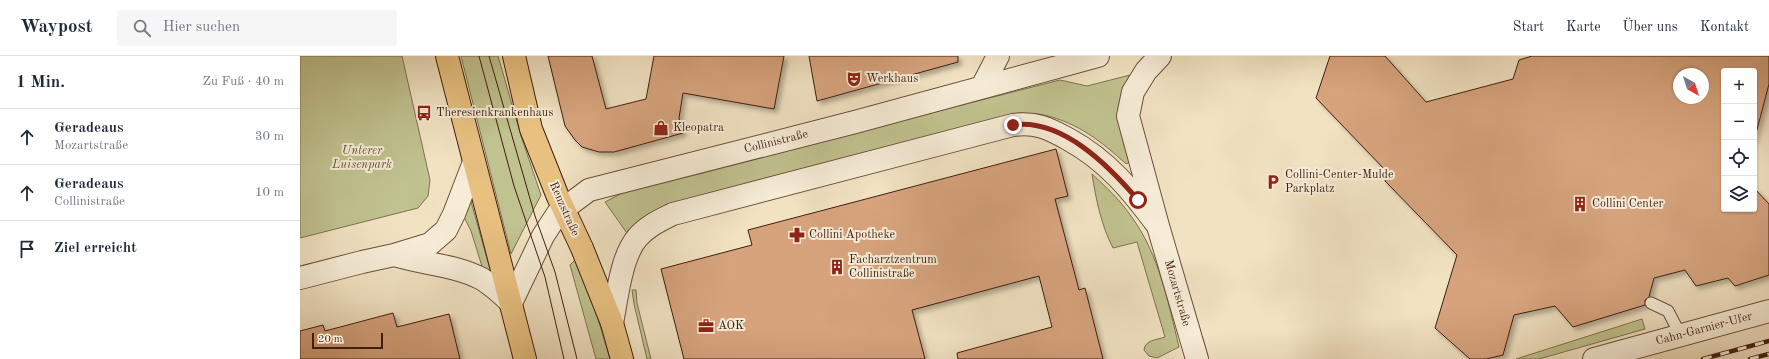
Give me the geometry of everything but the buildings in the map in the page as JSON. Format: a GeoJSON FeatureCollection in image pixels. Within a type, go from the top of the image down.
{"type":"FeatureCollection","features":[{"type":"Feature","properties":{"kind":"main road"},"geometry":{"type":"LineString","coordinates":[[447,56],[525,359]]}},
{"type":"Feature","properties":{"kind":"main road","name":"Renzstraße"},"geometry":{"type":"LineString","coordinates":[[514,56],[531,129],[562,208],[582,248],[612,323],[622,359]]}},
{"type":"Feature","properties":{"kind":"street"},"geometry":{"type":"LineString","coordinates":[[982,87],[998,56]]}},
{"type":"Feature","properties":{"kind":"street","name":"Collinistraße"},"geometry":{"type":"LineString","coordinates":[[511,303],[543,236],[562,208],[589,190],[855,122],[1098,56]]}},
{"type":"Feature","properties":{"kind":"street","name":"Mozartstraße"},"geometry":{"type":"LineString","coordinates":[[1160,56],[1146,71],[1133,92],[1128,116],[1197,359]]}},
{"type":"Feature","properties":{"kind":"street","name":"Mozartstraße"},"geometry":{"type":"LineString","coordinates":[[612,323],[626,259],[637,238],[651,225],[673,214],[1013,125],[1027,123],[1047,127],[1098,158],[1118,176],[1158,226]]}},
{"type":"Feature","properties":{"kind":"street"},"geometry":{"type":"LineString","coordinates":[[300,278],[394,255],[430,244],[446,230],[454,214],[474,162]]}},
{"type":"Feature","properties":{"kind":"street"},"geometry":{"type":"LineString","coordinates":[[394,255],[467,273],[481,279],[497,289],[511,303]]}},
{"type":"Feature","properties":{"kind":"street","name":"Cahn-Garnier-Ufer"},"geometry":{"type":"LineString","coordinates":[[1594,359],[1766,313]]}},
{"type":"Feature","properties":{"kind":"lane"},"geometry":{"type":"LineString","coordinates":[[1651,303],[1668,311],[1681,336]]}},
{"type":"Feature","properties":{"kind":"green space","name":"Unterer Luisenpark"},"geometry":{"type":"Polygon","coordinates":[[[300,56],[402,56],[430,180],[428,196],[418,208],[300,238],[300,56]]]}},
{"type":"Feature","properties":{"kind":"green space"},"geometry":{"type":"Polygon","coordinates":[[[461,56],[498,56],[521,136],[541,195],[511,254],[461,56]]]}},
{"type":"Feature","properties":{"kind":"green space"},"geometry":{"type":"Polygon","coordinates":[[[1130,75],[1125,86],[1120,107],[1123,140],[1130,162],[1126,164],[1098,140],[1068,123],[1041,114],[1019,113],[669,205],[646,217],[629,236],[605,202],[628,190],[1060,80],[1087,86],[1130,75]]]}},
{"type":"Feature","properties":{"kind":"green space"},"geometry":{"type":"Polygon","coordinates":[[[1092,174],[1118,199],[1127,210],[1141,231],[1156,262],[1179,347],[1157,358],[1149,356],[1144,350],[1146,344],[1165,337],[1137,242],[1113,248],[1102,221],[1092,174]]]}},
{"type":"Feature","properties":{"kind":"green space"},"geometry":{"type":"Polygon","coordinates":[[[470,198],[491,273],[485,276],[471,231],[462,213],[470,198]]]}},
{"type":"Feature","properties":{"kind":"green space"},"geometry":{"type":"Polygon","coordinates":[[[575,260],[594,306],[610,359],[596,359],[570,265],[575,260]]]}},
{"type":"Feature","properties":{"kind":"green space"},"geometry":{"type":"Polygon","coordinates":[[[632,290],[636,290],[637,303],[651,359],[647,359],[632,290]]]}},
{"type":"Feature","properties":{"kind":"green space"},"geometry":{"type":"Polygon","coordinates":[[[1642,319],[1645,329],[1539,359],[1516,359],[1642,319]]]}},
{"type":"Feature","properties":{"kind":"tram line"},"geometry":{"type":"LineString","coordinates":[[479,56],[514,186],[545,277],[564,359]]}},
{"type":"Feature","properties":{"kind":"tram line"},"geometry":{"type":"LineString","coordinates":[[489,56],[535,216],[555,272],[577,359]]}},
{"type":"Feature","properties":{"kind":"railway"},"geometry":{"type":"LineString","coordinates":[[1703,359],[1769,341]]}},
{"type":"Feature","properties":{"kind":"railway"},"geometry":{"type":"LineString","coordinates":[[1750,359],[1769,354]]}},
{"type":"Feature","properties":{"kind":"place","name":"Werkhaus"},"geometry":{"type":"Point","coordinates":[854,79]}},
{"type":"Feature","properties":{"kind":"place","name":"Theresienkrankenhaus"},"geometry":{"type":"Point","coordinates":[424,113]}},
{"type":"Feature","properties":{"kind":"place","name":"Kleopatra"},"geometry":{"type":"Point","coordinates":[661,128]}},
{"type":"Feature","properties":{"kind":"place","name":"Collini-Center-Mulde Parkplatz"},"geometry":{"type":"Point","coordinates":[1273,182]}},
{"type":"Feature","properties":{"kind":"place","name":"Collini Center"},"geometry":{"type":"Point","coordinates":[1580,204]}},
{"type":"Feature","properties":{"kind":"place","name":"Collini Apotheke"},"geometry":{"type":"Point","coordinates":[797,235]}},
{"type":"Feature","properties":{"kind":"place","name":"Facharztzentrum Collinistraße"},"geometry":{"type":"Point","coordinates":[837,267]}},
{"type":"Feature","properties":{"kind":"place","name":"AOK"},"geometry":{"type":"Point","coordinates":[706,326]}},
{"type":"Feature","properties":{"kind":"route"},"geometry":{"type":"LineString","coordinates":[[1013,125],[1027,123],[1047,127],[1077,144],[1098,158],[1118,176],[1138,200]]}}]}
